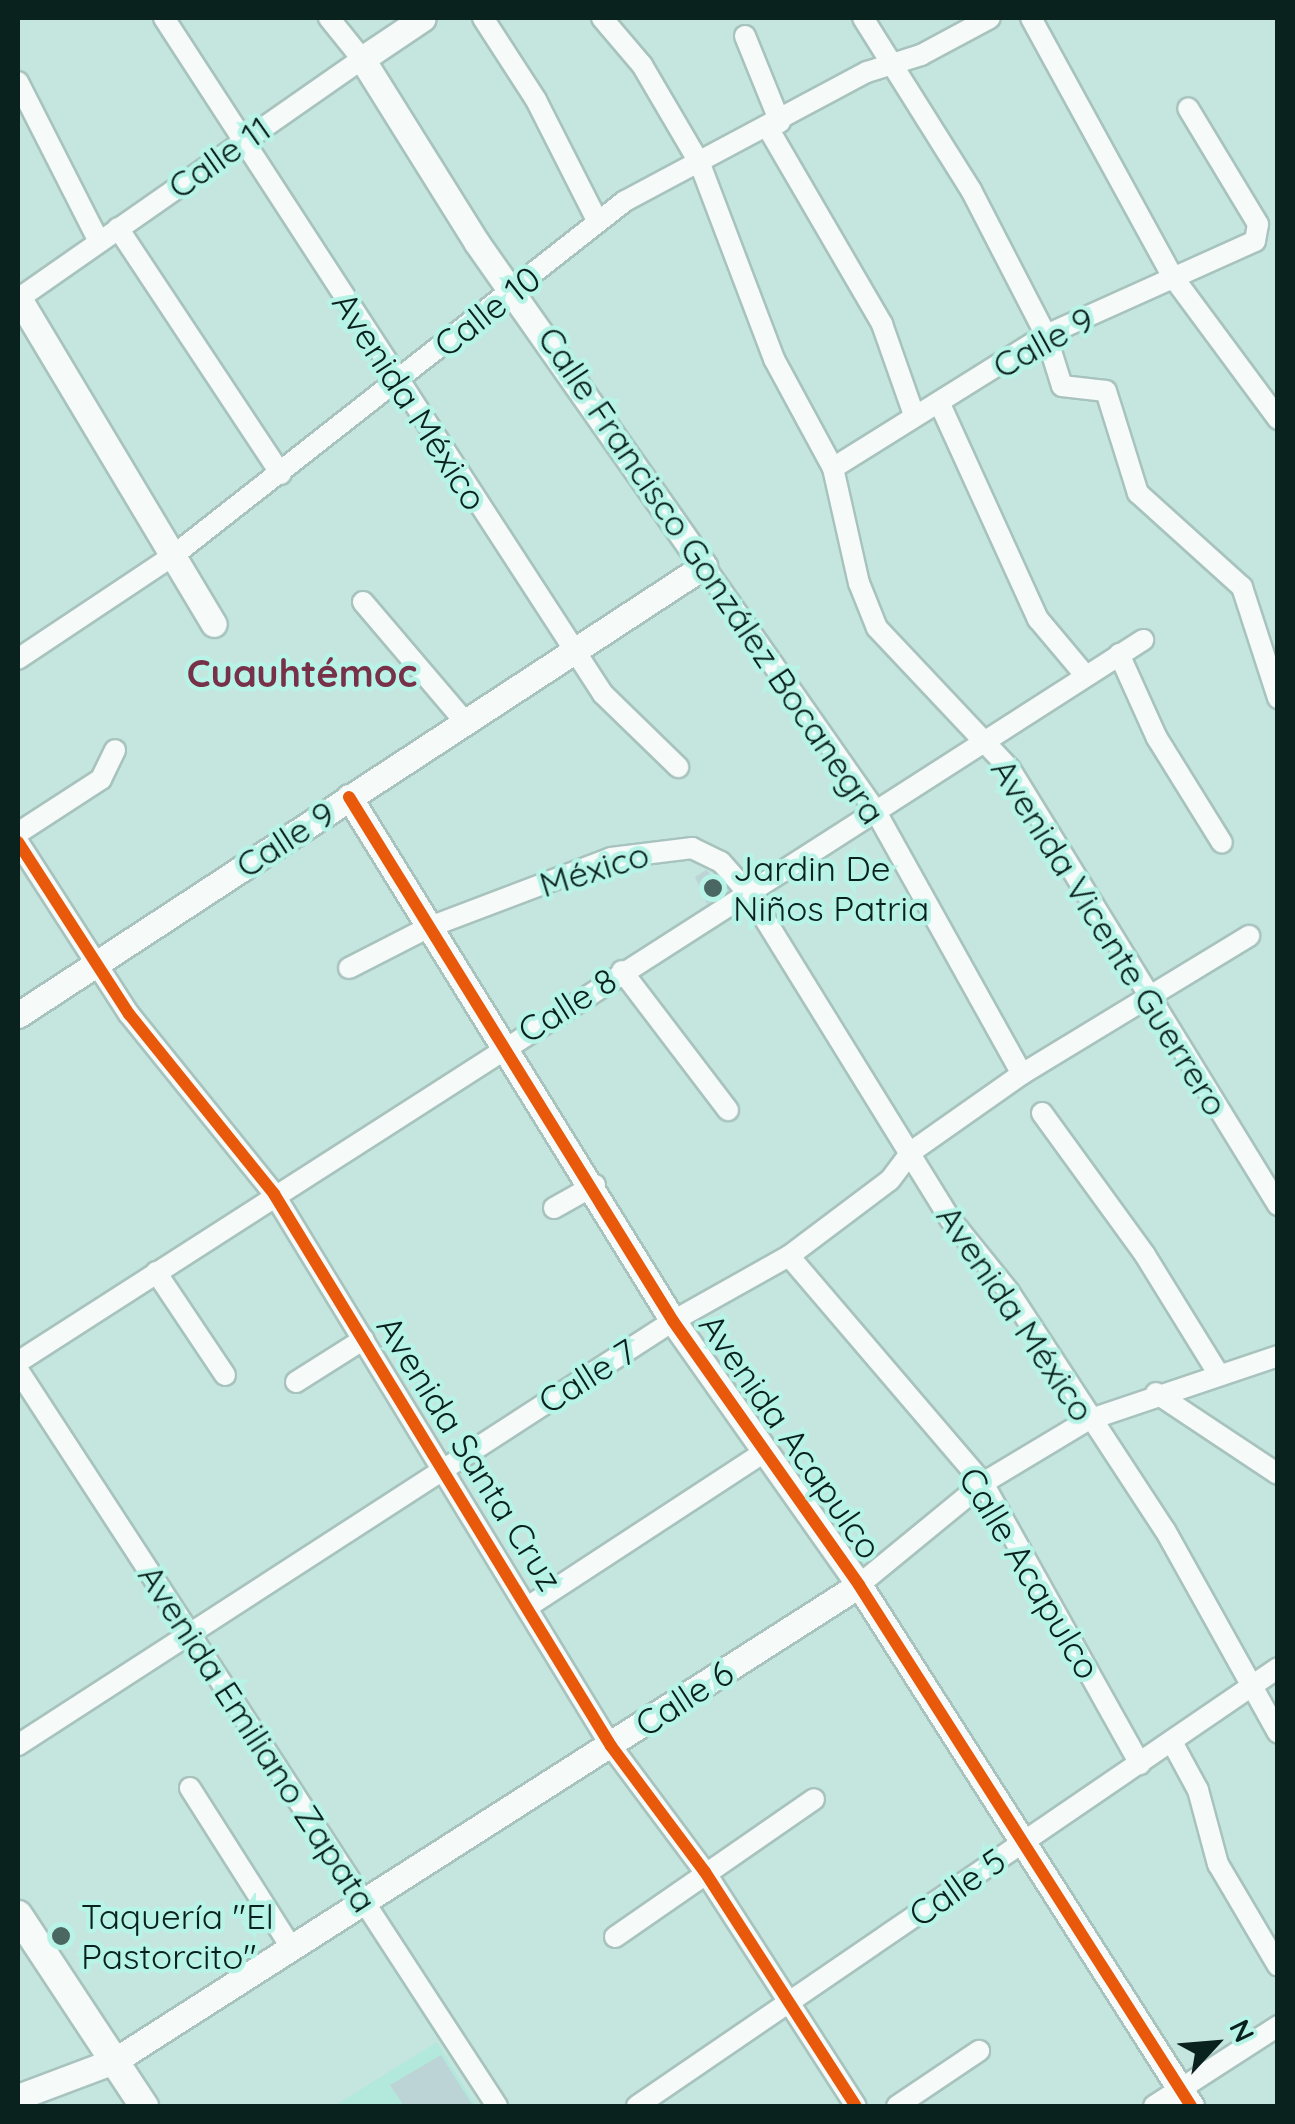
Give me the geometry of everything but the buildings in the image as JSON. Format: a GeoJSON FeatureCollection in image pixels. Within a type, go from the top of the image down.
{"type":"FeatureCollection","features":[{"type":"Feature","properties":{"kind":"main road"},"geometry":{"type":"LineString","coordinates":[[18,1914],[108,2065],[126,2106]]}},
{"type":"Feature","properties":{"kind":"main road"},"geometry":{"type":"LineString","coordinates":[[18,1941],[108,2065],[144,2106]]}},
{"type":"Feature","properties":{"kind":"street","name":"Avenida México"},"geometry":{"type":"LineString","coordinates":[[164,18],[574,652],[628,723],[678,766]]}},
{"type":"Feature","properties":{"kind":"street"},"geometry":{"type":"LineString","coordinates":[[329,18],[362,59]]}},
{"type":"Feature","properties":{"kind":"street","name":"Calle 11"},"geometry":{"type":"LineString","coordinates":[[18,298],[423,18]]}},
{"type":"Feature","properties":{"kind":"street"},"geometry":{"type":"LineString","coordinates":[[483,18],[536,100],[597,220]]}},
{"type":"Feature","properties":{"kind":"street","name":"Avenida Vicente Guerrero"},"geometry":{"type":"LineString","coordinates":[[602,18],[642,65],[700,164],[774,360],[833,468],[858,583],[878,628],[987,740],[1278,1205]]}},
{"type":"Feature","properties":{"kind":"street"},"geometry":{"type":"LineString","coordinates":[[863,18],[971,190],[1046,335],[1062,386],[1106,390],[1138,493],[1242,587],[1278,698]]}},
{"type":"Feature","properties":{"kind":"street","name":"Calle 10"},"geometry":{"type":"LineString","coordinates":[[18,659],[174,555],[281,474],[597,220],[774,124],[990,18]]}},
{"type":"Feature","properties":{"kind":"street"},"geometry":{"type":"LineString","coordinates":[[1031,18],[1173,277],[1278,419]]}},
{"type":"Feature","properties":{"kind":"street"},"geometry":{"type":"LineString","coordinates":[[745,36],[774,124],[882,324],[914,416]]}},
{"type":"Feature","properties":{"kind":"street","name":"Calle Francisco González Bocanegra"},"geometry":{"type":"LineString","coordinates":[[362,59],[512,291],[876,810],[1022,1074]]}},
{"type":"Feature","properties":{"kind":"street"},"geometry":{"type":"LineString","coordinates":[[18,82],[98,240]]}},
{"type":"Feature","properties":{"kind":"street","name":"Calle 9"},"geometry":{"type":"LineString","coordinates":[[833,468],[1046,335],[1254,241],[1258,232],[1188,108]]}},
{"type":"Feature","properties":{"kind":"street"},"geometry":{"type":"LineString","coordinates":[[118,228],[281,474]]}},
{"type":"Feature","properties":{"kind":"street"},"geometry":{"type":"LineString","coordinates":[[18,298],[214,624]]}},
{"type":"Feature","properties":{"kind":"street"},"geometry":{"type":"LineString","coordinates":[[939,402],[1038,619],[1084,675]]}},
{"type":"Feature","properties":{"kind":"street","name":"Calle 9"},"geometry":{"type":"LineString","coordinates":[[18,1015],[704,566]]}},
{"type":"Feature","properties":{"kind":"street"},"geometry":{"type":"LineString","coordinates":[[363,602],[466,723]]}},
{"type":"Feature","properties":{"kind":"street","name":"Calle 8"},"geometry":{"type":"LineString","coordinates":[[18,1362],[506,1043],[750,895],[1143,640]]}},
{"type":"Feature","properties":{"kind":"street"},"geometry":{"type":"LineString","coordinates":[[1119,654],[1157,738],[1222,843]]}},
{"type":"Feature","properties":{"kind":"street"},"geometry":{"type":"LineString","coordinates":[[18,833],[101,779],[115,750]]}},
{"type":"Feature","properties":{"kind":"street","name":"Avenida Acapulco"},"geometry":{"type":"LineString","coordinates":[[349,797],[426,928],[506,1043],[595,1186],[673,1321],[859,1585],[1026,1839],[1186,2098]]}},
{"type":"Feature","properties":{"kind":"street","name":"Avenida Santa Cruz"},"geometry":{"type":"LineString","coordinates":[[18,842],[96,963],[274,1194],[611,1746],[705,1872],[856,2106]]}},
{"type":"Feature","properties":{"kind":"street","name":"México"},"geometry":{"type":"LineString","coordinates":[[350,968],[426,928],[652,848],[692,848],[721,862],[750,895]]}},
{"type":"Feature","properties":{"kind":"street","name":"Avenida México"},"geometry":{"type":"LineString","coordinates":[[750,895],[911,1152],[1179,1554],[1247,1690],[1278,1733]]}},
{"type":"Feature","properties":{"kind":"street","name":"Calle 7"},"geometry":{"type":"LineString","coordinates":[[18,1745],[673,1321],[788,1256],[890,1180],[911,1152],[1022,1074],[1249,936]]}},
{"type":"Feature","properties":{"kind":"street"},"geometry":{"type":"LineString","coordinates":[[622,971],[728,1110]]}},
{"type":"Feature","properties":{"kind":"street"},"geometry":{"type":"LineString","coordinates":[[1042,1113],[1145,1255],[1218,1375]]}},
{"type":"Feature","properties":{"kind":"street"},"geometry":{"type":"LineString","coordinates":[[554,1208],[595,1186]]}},
{"type":"Feature","properties":{"kind":"street","name":"Calle Acapulco"},"geometry":{"type":"LineString","coordinates":[[788,1256],[983,1483],[1140,1764]]}},
{"type":"Feature","properties":{"kind":"street"},"geometry":{"type":"LineString","coordinates":[[156,1272],[225,1376]]}},
{"type":"Feature","properties":{"kind":"street"},"geometry":{"type":"LineString","coordinates":[[296,1382],[364,1339]]}},
{"type":"Feature","properties":{"kind":"street","name":"Calle 6"},"geometry":{"type":"LineString","coordinates":[[18,2097],[108,2065],[365,1903],[859,1585],[983,1483],[1088,1420],[1156,1393],[1278,1356]]}},
{"type":"Feature","properties":{"kind":"street","name":"Avenida Emiliano Zapata"},"geometry":{"type":"LineString","coordinates":[[18,1370],[497,2106]]}},
{"type":"Feature","properties":{"kind":"street"},"geometry":{"type":"LineString","coordinates":[[1156,1393],[1278,1474]]}},
{"type":"Feature","properties":{"kind":"street"},"geometry":{"type":"LineString","coordinates":[[529,1606],[764,1452]]}},
{"type":"Feature","properties":{"kind":"street","name":"Calle 5"},"geometry":{"type":"LineString","coordinates":[[637,2106],[1278,1668]]}},
{"type":"Feature","properties":{"kind":"street"},"geometry":{"type":"LineString","coordinates":[[1172,1742],[1198,1790],[1218,1864],[1278,1966]]}},
{"type":"Feature","properties":{"kind":"street"},"geometry":{"type":"LineString","coordinates":[[190,1788],[292,1949]]}},
{"type":"Feature","properties":{"kind":"street"},"geometry":{"type":"LineString","coordinates":[[614,1937],[814,1799]]}},
{"type":"Feature","properties":{"kind":"street"},"geometry":{"type":"LineString","coordinates":[[1154,2106],[1186,2098],[1278,2026]]}},
{"type":"Feature","properties":{"kind":"street"},"geometry":{"type":"LineString","coordinates":[[897,2106],[979,2051]]}},
{"type":"Feature","properties":{"kind":"shaded area"},"geometry":{"type":"Polygon","coordinates":[[[437,2042],[476,2106],[334,2106],[437,2042]]]}},
{"type":"Feature","properties":{"kind":"cycle path"},"geometry":{"type":"LineString","coordinates":[[349,797],[673,1321],[859,1585],[1191,2106]]}},
{"type":"Feature","properties":{"kind":"cycle path"},"geometry":{"type":"LineString","coordinates":[[18,842],[129,1014],[274,1194],[611,1746],[705,1872],[856,2106]]}},
{"type":"Feature","properties":{"kind":"place","name":"Jardin De Niños Patria"},"geometry":{"type":"Point","coordinates":[713,888]}},
{"type":"Feature","properties":{"kind":"place","name":"Taquería \"El Pastorcito\""},"geometry":{"type":"Point","coordinates":[61,1936]}},
{"type":"Feature","properties":{"kind":"district","name":"Cuauhtémoc"},"geometry":{"type":"Point","coordinates":[302,674]}}]}
